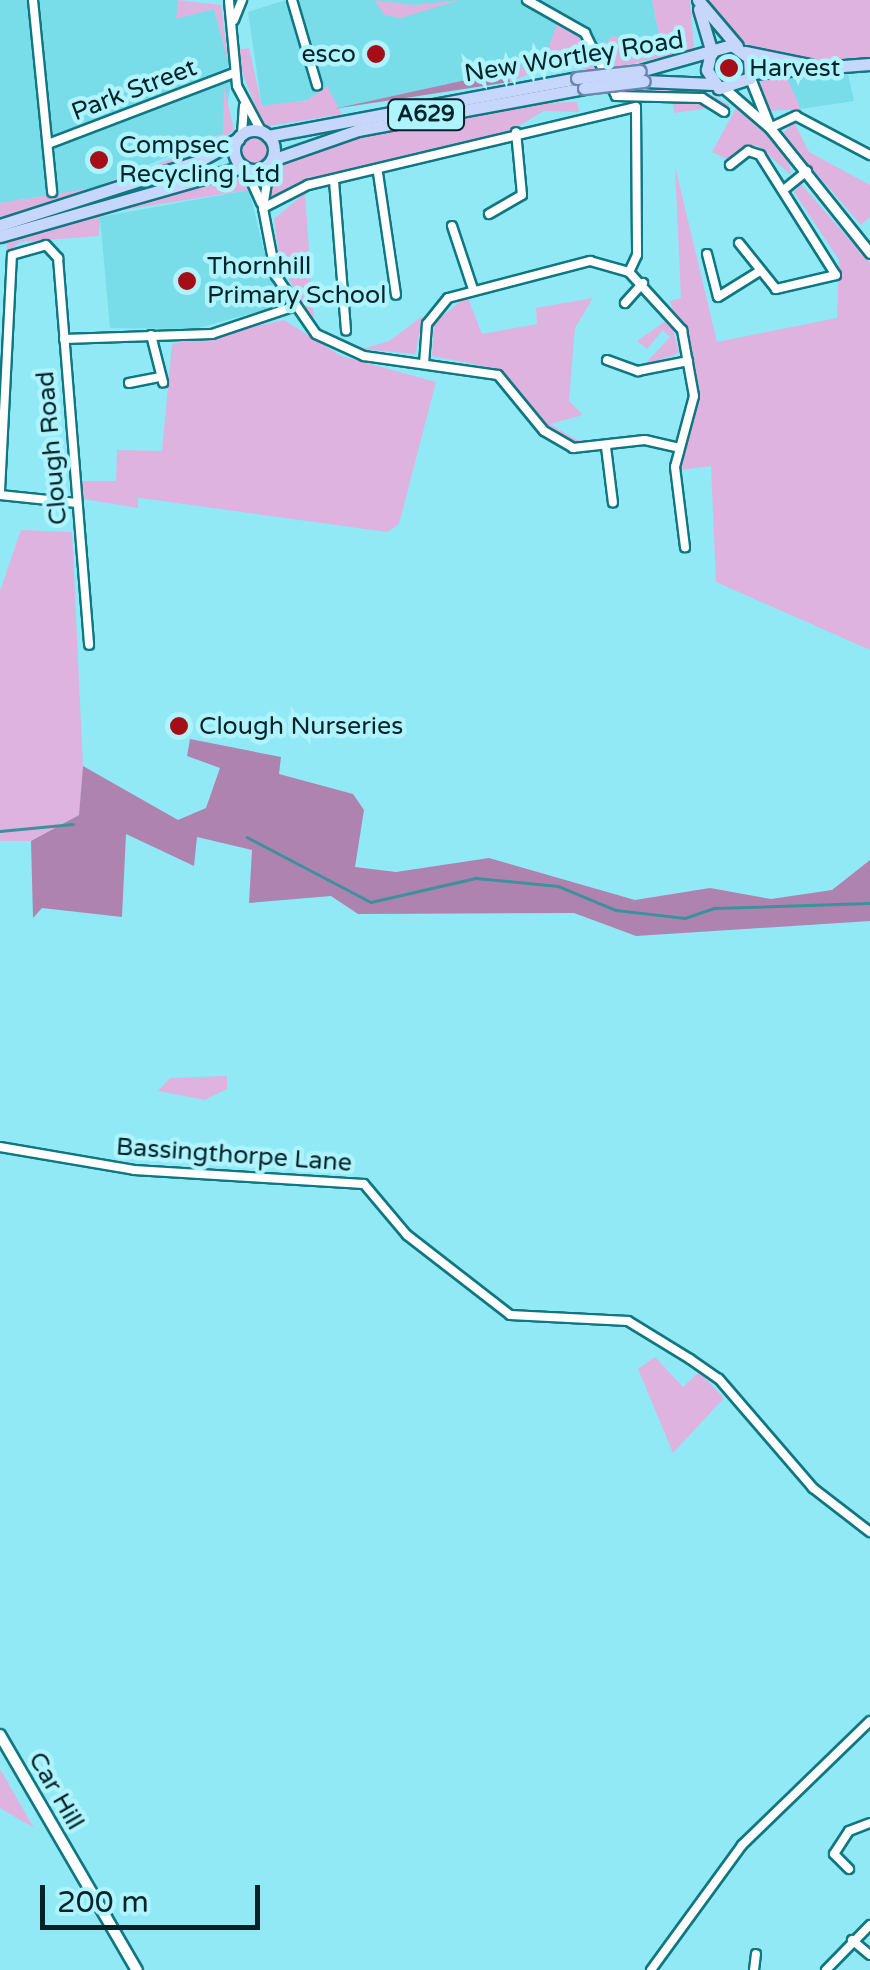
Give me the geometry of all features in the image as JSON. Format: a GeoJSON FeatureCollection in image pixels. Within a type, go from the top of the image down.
{"type":"FeatureCollection","features":[{"type":"Feature","properties":{"kind":"main road"},"geometry":{"type":"LineString","coordinates":[[698,0],[741,49],[750,75]]}},
{"type":"Feature","properties":{"kind":"main road"},"geometry":{"type":"LineString","coordinates":[[698,0],[711,54],[713,84]]}},
{"type":"Feature","properties":{"kind":"main road","name":"A629"},"geometry":{"type":"LineString","coordinates":[[711,54],[741,49],[845,68]]}},
{"type":"Feature","properties":{"kind":"main road","name":"New Wortley Road"},"geometry":{"type":"LineString","coordinates":[[265,134],[642,76],[711,54]]}},
{"type":"Feature","properties":{"kind":"main road","name":"A629"},"geometry":{"type":"LineString","coordinates":[[713,84],[726,90],[750,75],[870,64]]}},
{"type":"Feature","properties":{"kind":"main road","name":"New Wortley Road"},"geometry":{"type":"LineString","coordinates":[[642,76],[713,84]]}},
{"type":"Feature","properties":{"kind":"main road","name":"New Wortley Road"},"geometry":{"type":"LineString","coordinates":[[271,161],[358,130],[581,83]]}},
{"type":"Feature","properties":{"kind":"main road"},"geometry":{"type":"LineString","coordinates":[[265,134],[271,161]]}},
{"type":"Feature","properties":{"kind":"main road","name":"A629"},"geometry":{"type":"LineString","coordinates":[[0,225],[199,161],[240,137],[265,134]]}},
{"type":"Feature","properties":{"kind":"main road"},"geometry":{"type":"LineString","coordinates":[[240,137],[244,168]]}},
{"type":"Feature","properties":{"kind":"main road","name":"A629"},"geometry":{"type":"LineString","coordinates":[[0,236],[271,161]]}},
{"type":"Feature","properties":{"kind":"main road","name":"Car Hill"},"geometry":{"type":"LineString","coordinates":[[0,1735],[137,1970]]}},
{"type":"Feature","properties":{"kind":"street"},"geometry":{"type":"LineString","coordinates":[[33,0],[52,192]]}},
{"type":"Feature","properties":{"kind":"street"},"geometry":{"type":"LineString","coordinates":[[233,25],[242,0],[229,0],[234,73],[244,106],[265,134]]}},
{"type":"Feature","properties":{"kind":"street"},"geometry":{"type":"LineString","coordinates":[[292,0],[317,85]]}},
{"type":"Feature","properties":{"kind":"street"},"geometry":{"type":"LineString","coordinates":[[527,0],[585,33],[616,96],[702,98],[724,112]]}},
{"type":"Feature","properties":{"kind":"street","name":"Park Street"},"geometry":{"type":"LineString","coordinates":[[48,144],[234,73]]}},
{"type":"Feature","properties":{"kind":"street"},"geometry":{"type":"LineString","coordinates":[[750,75],[770,128]]}},
{"type":"Feature","properties":{"kind":"street"},"geometry":{"type":"LineString","coordinates":[[726,90],[770,128],[870,253]]}},
{"type":"Feature","properties":{"kind":"street"},"geometry":{"type":"LineString","coordinates":[[240,137],[244,106]]}},
{"type":"Feature","properties":{"kind":"street"},"geometry":{"type":"LineString","coordinates":[[263,208],[334,181],[378,173],[562,119],[628,107],[640,116],[637,255],[628,272]]}},
{"type":"Feature","properties":{"kind":"street"},"geometry":{"type":"LineString","coordinates":[[770,128],[796,116],[870,155]]}},
{"type":"Feature","properties":{"kind":"street"},"geometry":{"type":"LineString","coordinates":[[489,214],[522,195],[516,132]]}},
{"type":"Feature","properties":{"kind":"street"},"geometry":{"type":"LineString","coordinates":[[730,164],[755,151],[786,188],[828,251],[835,278],[776,288],[740,243]]}},
{"type":"Feature","properties":{"kind":"street"},"geometry":{"type":"LineString","coordinates":[[263,208],[271,161]]}},
{"type":"Feature","properties":{"kind":"street"},"geometry":{"type":"LineString","coordinates":[[244,168],[263,208],[292,307],[341,348],[498,375],[552,438],[606,448],[644,440],[679,448]]}},
{"type":"Feature","properties":{"kind":"street"},"geometry":{"type":"LineString","coordinates":[[786,188],[807,171]]}},
{"type":"Feature","properties":{"kind":"street"},"geometry":{"type":"LineString","coordinates":[[378,173],[396,295]]}},
{"type":"Feature","properties":{"kind":"street"},"geometry":{"type":"LineString","coordinates":[[334,181],[346,331]]}},
{"type":"Feature","properties":{"kind":"street"},"geometry":{"type":"LineString","coordinates":[[452,226],[473,289]]}},
{"type":"Feature","properties":{"kind":"street","name":"Clough Road"},"geometry":{"type":"LineString","coordinates":[[0,493],[12,254],[54,248],[89,646]]}},
{"type":"Feature","properties":{"kind":"street"},"geometry":{"type":"LineString","coordinates":[[707,254],[718,297],[760,271]]}},
{"type":"Feature","properties":{"kind":"street"},"geometry":{"type":"LineString","coordinates":[[424,364],[435,308],[473,289],[590,261],[628,272],[678,320],[688,361],[694,406],[679,448],[686,547]]}},
{"type":"Feature","properties":{"kind":"street"},"geometry":{"type":"LineString","coordinates":[[626,303],[643,283]]}},
{"type":"Feature","properties":{"kind":"street"},"geometry":{"type":"LineString","coordinates":[[64,339],[230,331],[292,307]]}},
{"type":"Feature","properties":{"kind":"street"},"geometry":{"type":"LineString","coordinates":[[129,383],[161,379],[150,335]]}},
{"type":"Feature","properties":{"kind":"street"},"geometry":{"type":"LineString","coordinates":[[607,360],[631,371],[688,361]]}},
{"type":"Feature","properties":{"kind":"street"},"geometry":{"type":"LineString","coordinates":[[606,448],[613,503]]}},
{"type":"Feature","properties":{"kind":"street"},"geometry":{"type":"LineString","coordinates":[[0,493],[77,503]]}},
{"type":"Feature","properties":{"kind":"street","name":"Bassingthorpe Lane"},"geometry":{"type":"LineString","coordinates":[[0,1146],[134,1170],[364,1184],[408,1235],[510,1315],[628,1321],[690,1359],[719,1379],[813,1488],[870,1532]]}},
{"type":"Feature","properties":{"kind":"street"},"geometry":{"type":"LineString","coordinates":[[651,1970],[742,1845],[870,1721]]}},
{"type":"Feature","properties":{"kind":"street"},"geometry":{"type":"LineString","coordinates":[[849,1869],[834,1854],[849,1830],[870,1823]]}},
{"type":"Feature","properties":{"kind":"street"},"geometry":{"type":"LineString","coordinates":[[826,1970],[870,1924]]}},
{"type":"Feature","properties":{"kind":"street"},"geometry":{"type":"LineString","coordinates":[[852,1940],[870,1954]]}},
{"type":"Feature","properties":{"kind":"street"},"geometry":{"type":"LineString","coordinates":[[754,1970],[756,1954]]}},
{"type":"Feature","properties":{"kind":"shaded area"},"geometry":{"type":"Polygon","coordinates":[[[0,0],[178,0],[177,18],[214,9],[232,74],[223,133],[94,188],[0,203],[0,0]]]}},
{"type":"Feature","properties":{"kind":"shaded area"},"geometry":{"type":"Polygon","coordinates":[[[178,0],[221,5],[229,66],[214,9],[176,19],[178,0]]]}},
{"type":"Feature","properties":{"kind":"shaded area"},"geometry":{"type":"Polygon","coordinates":[[[286,0],[652,0],[662,50],[613,36],[605,50],[558,24],[544,59],[507,71],[333,109],[308,100],[262,107],[248,12],[286,0]]]}},
{"type":"Feature","properties":{"kind":"shaded area"},"geometry":{"type":"Polygon","coordinates":[[[375,0],[414,5],[460,0],[401,18],[384,15],[375,0]]]}},
{"type":"Feature","properties":{"kind":"shaded area"},"geometry":{"type":"Polygon","coordinates":[[[652,0],[690,0],[694,50],[609,69],[601,47],[613,36],[662,50],[652,0]]]}},
{"type":"Feature","properties":{"kind":"shaded area"},"geometry":{"type":"Polygon","coordinates":[[[704,0],[870,0],[870,57],[809,62],[750,49],[704,0]]]}},
{"type":"Feature","properties":{"kind":"shaded area"},"geometry":{"type":"Polygon","coordinates":[[[557,24],[584,38],[595,71],[555,63],[510,82],[507,71],[544,59],[557,24]]]}},
{"type":"Feature","properties":{"kind":"shaded area"},"geometry":{"type":"Polygon","coordinates":[[[249,48],[262,106],[308,100],[327,86],[342,114],[263,127],[238,61],[237,50],[249,48]]]}},
{"type":"Feature","properties":{"kind":"shaded area"},"geometry":{"type":"Polygon","coordinates":[[[783,57],[845,61],[854,101],[801,109],[790,101],[783,57]]]}},
{"type":"Feature","properties":{"kind":"shaded area"},"geometry":{"type":"Polygon","coordinates":[[[507,71],[510,82],[333,109],[507,71]]]}},
{"type":"Feature","properties":{"kind":"shaded area"},"geometry":{"type":"Polygon","coordinates":[[[785,74],[801,109],[766,111],[760,80],[785,74]]]}},
{"type":"Feature","properties":{"kind":"shaded area"},"geometry":{"type":"Polygon","coordinates":[[[224,86],[234,130],[201,154],[0,218],[0,203],[93,188],[195,150],[223,133],[224,86]]]}},
{"type":"Feature","properties":{"kind":"shaded area"},"geometry":{"type":"Polygon","coordinates":[[[698,88],[730,105],[674,113],[672,93],[616,91],[698,88]]]}},
{"type":"Feature","properties":{"kind":"shaded area"},"geometry":{"type":"Polygon","coordinates":[[[577,102],[579,112],[544,111],[508,132],[271,196],[272,170],[310,147],[505,104],[577,102]]]}},
{"type":"Feature","properties":{"kind":"shaded area"},"geometry":{"type":"Polygon","coordinates":[[[736,108],[787,153],[791,175],[757,145],[727,159],[712,152],[736,108]]]}},
{"type":"Feature","properties":{"kind":"shaded area"},"geometry":{"type":"Polygon","coordinates":[[[794,122],[809,152],[870,185],[870,217],[861,225],[782,134],[794,122]]]}},
{"type":"Feature","properties":{"kind":"shaded area"},"geometry":{"type":"Polygon","coordinates":[[[254,134],[268,143],[269,149],[260,163],[254,164],[240,155],[239,149],[248,135],[254,134]]]}},
{"type":"Feature","properties":{"kind":"shaded area"},"geometry":{"type":"Polygon","coordinates":[[[675,166],[717,342],[837,318],[839,260],[794,192],[801,184],[870,263],[870,650],[716,582],[711,466],[680,470],[699,389],[670,301],[681,298],[675,166]]]}},
{"type":"Feature","properties":{"kind":"shaded area"},"geometry":{"type":"Polygon","coordinates":[[[233,172],[249,190],[123,210],[100,217],[99,236],[19,242],[8,255],[6,242],[233,172]]]}},
{"type":"Feature","properties":{"kind":"shaded area","name":"Thornhill Primary School"},"geometry":{"type":"Polygon","coordinates":[[[249,190],[278,306],[195,329],[110,328],[100,217],[249,190]]]}},
{"type":"Feature","properties":{"kind":"shaded area"},"geometry":{"type":"Polygon","coordinates":[[[305,193],[314,323],[280,264],[274,219],[305,193]]]}},
{"type":"Feature","properties":{"kind":"shaded area"},"geometry":{"type":"Polygon","coordinates":[[[644,293],[670,316],[679,353],[643,366],[670,337],[663,330],[647,349],[637,341],[667,320],[644,293]]]}},
{"type":"Feature","properties":{"kind":"shaded area"},"geometry":{"type":"Polygon","coordinates":[[[467,296],[482,334],[537,324],[536,308],[593,298],[575,328],[569,401],[583,415],[550,424],[577,440],[612,443],[570,443],[543,425],[498,369],[432,356],[434,323],[467,296]]]}},
{"type":"Feature","properties":{"kind":"shaded area"},"geometry":{"type":"Polygon","coordinates":[[[423,316],[415,354],[363,349],[389,341],[423,316]]]}},
{"type":"Feature","properties":{"kind":"shaded area"},"geometry":{"type":"Polygon","coordinates":[[[284,320],[341,356],[436,382],[399,524],[387,532],[138,498],[138,508],[83,499],[81,481],[116,481],[117,450],[162,451],[172,344],[284,320]]]}},
{"type":"Feature","properties":{"kind":"shaded area"},"geometry":{"type":"Polygon","coordinates":[[[21,530],[72,532],[83,766],[79,815],[31,841],[0,841],[0,591],[21,530]]]}},
{"type":"Feature","properties":{"kind":"shaded area"},"geometry":{"type":"Polygon","coordinates":[[[190,739],[281,757],[279,774],[353,794],[364,810],[355,867],[396,872],[489,858],[635,900],[710,888],[771,899],[832,890],[870,860],[870,921],[636,936],[574,913],[358,914],[331,896],[249,903],[252,850],[197,837],[194,866],[126,834],[122,917],[42,908],[33,918],[31,841],[79,815],[83,766],[178,820],[206,808],[220,768],[187,756],[190,739]]]}},
{"type":"Feature","properties":{"kind":"shaded area"},"geometry":{"type":"Polygon","coordinates":[[[227,1076],[227,1089],[205,1100],[158,1091],[170,1078],[227,1076]]]}},
{"type":"Feature","properties":{"kind":"shaded area"},"geometry":{"type":"Polygon","coordinates":[[[655,1357],[683,1387],[699,1372],[724,1398],[673,1453],[638,1369],[655,1357]]]}},
{"type":"Feature","properties":{"kind":"shaded area"},"geometry":{"type":"Polygon","coordinates":[[[0,1769],[34,1828],[0,1808],[0,1769]]]}},
{"type":"Feature","properties":{"kind":"waterway"},"geometry":{"type":"LineString","coordinates":[[0,831],[73,824]]}},
{"type":"Feature","properties":{"kind":"waterway"},"geometry":{"type":"LineString","coordinates":[[247,837],[371,902],[476,878],[558,886],[616,910],[685,918],[714,908],[870,903]]}},
{"type":"Feature","properties":{"kind":"place","name":"esco"},"geometry":{"type":"Point","coordinates":[376,54]}},
{"type":"Feature","properties":{"kind":"place","name":"Harvest"},"geometry":{"type":"Point","coordinates":[729,68]}},
{"type":"Feature","properties":{"kind":"place","name":"Compsec Recycling Ltd"},"geometry":{"type":"Point","coordinates":[99,160]}},
{"type":"Feature","properties":{"kind":"place","name":"Thornhill Primary School"},"geometry":{"type":"Point","coordinates":[187,281]}},
{"type":"Feature","properties":{"kind":"place","name":"Clough Nurseries"},"geometry":{"type":"Point","coordinates":[179,726]}}]}
